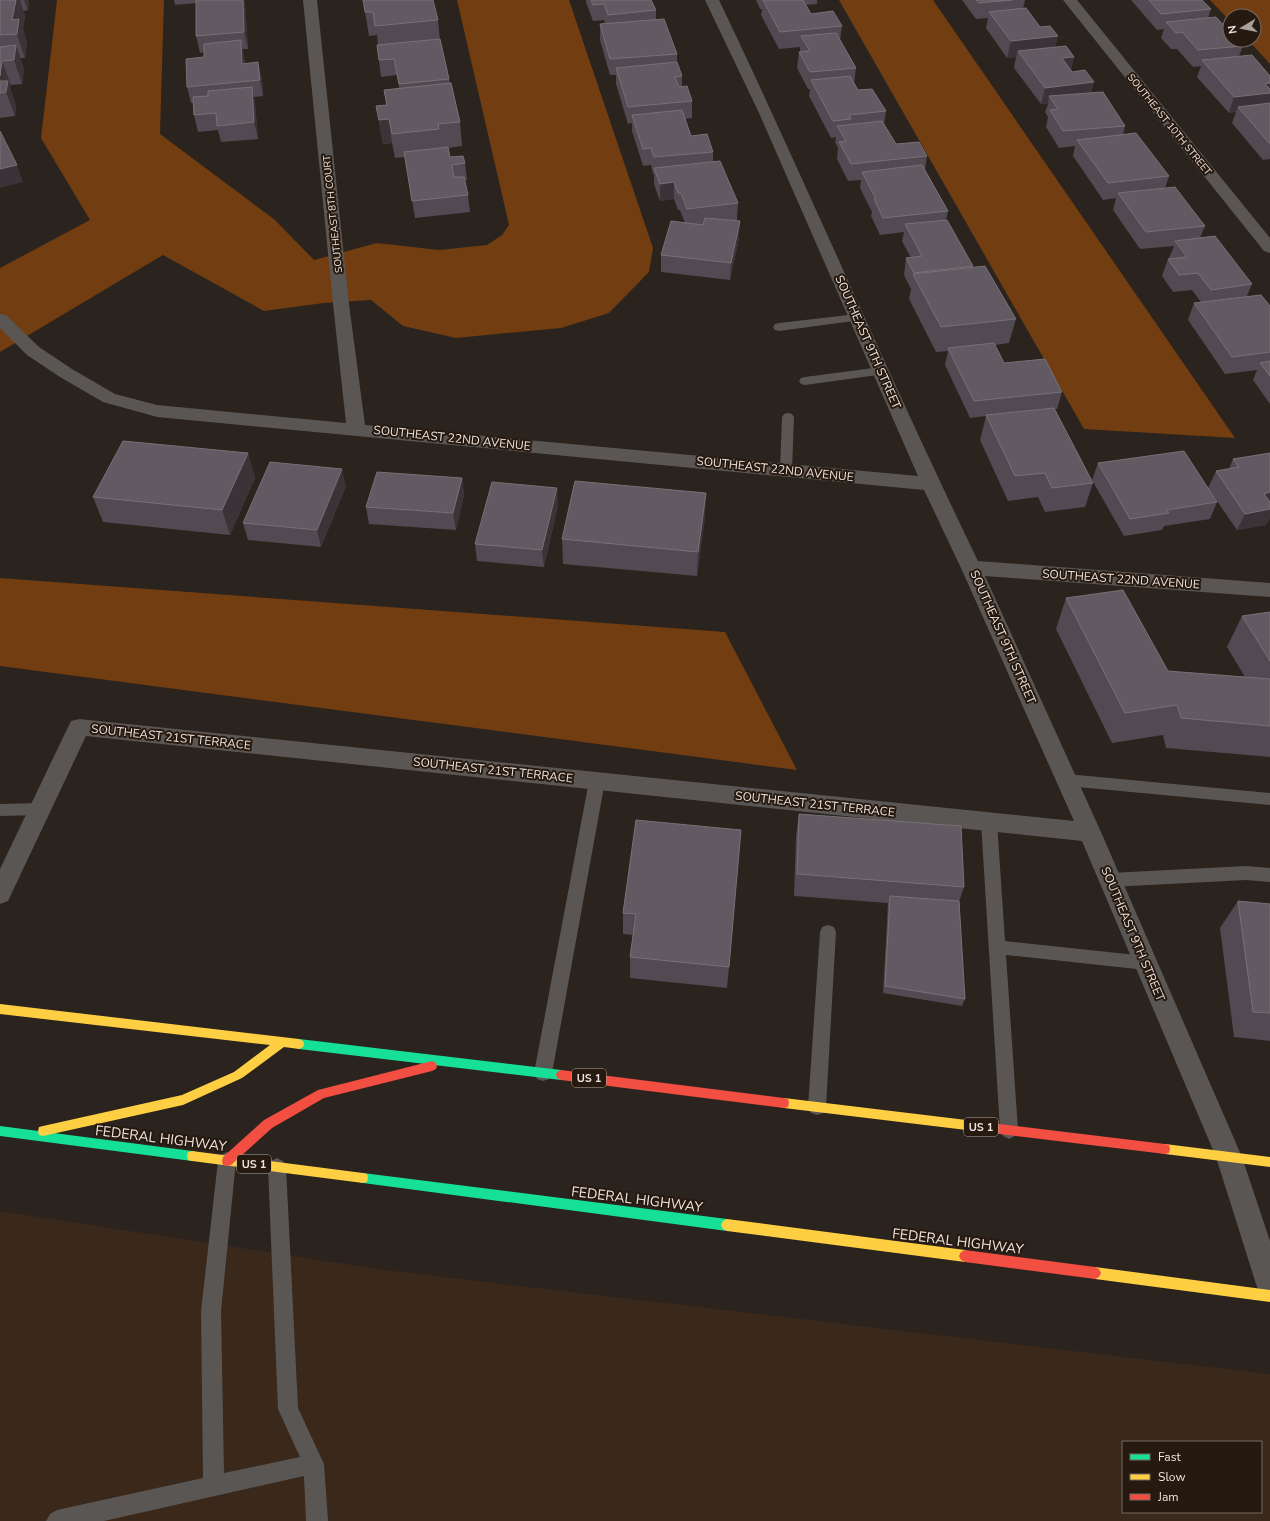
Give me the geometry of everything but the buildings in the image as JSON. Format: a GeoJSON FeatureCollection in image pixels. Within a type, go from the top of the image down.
{"type":"FeatureCollection","features":[{"type":"Feature","properties":{"kind":"main road","name":"US 1"},"geometry":{"type":"LineString","coordinates":[[0,1009],[543,1073],[1270,1162]]}},
{"type":"Feature","properties":{"kind":"main road"},"geometry":{"type":"LineString","coordinates":[[28,1134],[183,1100],[238,1075],[281,1043]]}},
{"type":"Feature","properties":{"kind":"main road"},"geometry":{"type":"LineString","coordinates":[[227,1161],[268,1124],[322,1094],[445,1062]]}},
{"type":"Feature","properties":{"kind":"main road","name":"FEDERAL HIGHWAY"},"geometry":{"type":"LineString","coordinates":[[0,1131],[1270,1296]]}},
{"type":"Feature","properties":{"kind":"street","name":"SOUTHEAST 8TH COURT"},"geometry":{"type":"LineString","coordinates":[[310,0],[341,304],[356,429]]}},
{"type":"Feature","properties":{"kind":"street","name":"SOUTHEAST 9TH STREET"},"geometry":{"type":"LineString","coordinates":[[712,0],[766,113],[931,484],[971,568],[1090,832],[1229,1157],[1270,1284]]}},
{"type":"Feature","properties":{"kind":"street","name":"SOUTHEAST 10TH STREET"},"geometry":{"type":"LineString","coordinates":[[1070,0],[1270,248]]}},
{"type":"Feature","properties":{"kind":"street","name":"SOUTHEAST 22ND AVENUE"},"geometry":{"type":"LineString","coordinates":[[0,319],[34,351],[66,374],[109,398],[157,411],[931,484]]}},
{"type":"Feature","properties":{"kind":"street","name":"SOUTHEAST 22ND AVENUE"},"geometry":{"type":"LineString","coordinates":[[971,568],[1270,590]]}},
{"type":"Feature","properties":{"kind":"street","name":"SOUTHEAST 21ST TERRACE"},"geometry":{"type":"LineString","coordinates":[[0,894],[79,728],[1090,832]]}},
{"type":"Feature","properties":{"kind":"lane"},"geometry":{"type":"LineString","coordinates":[[779,327],[858,318]]}},
{"type":"Feature","properties":{"kind":"lane"},"geometry":{"type":"LineString","coordinates":[[805,381],[881,371]]}},
{"type":"Feature","properties":{"kind":"lane"},"geometry":{"type":"LineString","coordinates":[[786,470],[788,417]]}},
{"type":"Feature","properties":{"kind":"lane"},"geometry":{"type":"LineString","coordinates":[[1067,780],[1270,798]]}},
{"type":"Feature","properties":{"kind":"lane"},"geometry":{"type":"LineString","coordinates":[[543,1073],[597,781]]}},
{"type":"Feature","properties":{"kind":"lane"},"geometry":{"type":"LineString","coordinates":[[0,810],[40,809]]}},
{"type":"Feature","properties":{"kind":"lane"},"geometry":{"type":"LineString","coordinates":[[989,822],[1009,1130]]}},
{"type":"Feature","properties":{"kind":"lane"},"geometry":{"type":"LineString","coordinates":[[1110,880],[1246,873],[1270,875]]}},
{"type":"Feature","properties":{"kind":"lane"},"geometry":{"type":"LineString","coordinates":[[817,1107],[828,932]]}},
{"type":"Feature","properties":{"kind":"lane"},"geometry":{"type":"LineString","coordinates":[[997,947],[1146,963]]}},
{"type":"Feature","properties":{"kind":"lane"},"geometry":{"type":"LineString","coordinates":[[214,1486],[211,1311],[227,1161]]}},
{"type":"Feature","properties":{"kind":"lane"},"geometry":{"type":"LineString","coordinates":[[277,1167],[288,1409],[314,1464],[317,1521]]}},
{"type":"Feature","properties":{"kind":"lane"},"geometry":{"type":"LineString","coordinates":[[57,1521],[314,1464]]}},
{"type":"Feature","properties":{"kind":"shaded area"},"geometry":{"type":"Polygon","coordinates":[[[57,0],[164,0],[160,134],[275,220],[314,260],[377,243],[439,250],[487,245],[502,235],[509,225],[457,0],[569,0],[653,248],[649,272],[609,313],[561,328],[456,338],[403,326],[371,300],[324,303],[264,311],[163,255],[0,352],[0,268],[90,220],[41,138],[57,0]]]}},
{"type":"Feature","properties":{"kind":"shaded area"},"geometry":{"type":"Polygon","coordinates":[[[839,0],[933,0],[1235,438],[1084,429],[839,0]]]}},
{"type":"Feature","properties":{"kind":"shaded area"},"geometry":{"type":"Polygon","coordinates":[[[1210,0],[1270,0],[1270,64],[1255,48],[1262,48],[1262,8],[1222,8],[1222,13],[1210,0]]]}},
{"type":"Feature","properties":{"kind":"shaded area"},"geometry":{"type":"Polygon","coordinates":[[[0,578],[725,632],[797,770],[0,666],[0,578]]]}},
{"type":"Feature","properties":{"kind":"shaded area"},"geometry":{"type":"Polygon","coordinates":[[[0,1211],[385,1270],[1270,1374],[1270,1521],[0,1521],[0,1211]]]}},
{"type":"Feature","properties":{"kind":"traffic: fast"},"geometry":{"type":"LineString","coordinates":[[299,1044],[561,1075]]}},
{"type":"Feature","properties":{"kind":"traffic: fast"},"geometry":{"type":"LineString","coordinates":[[0,1131],[192,1156]]}},
{"type":"Feature","properties":{"kind":"traffic: fast"},"geometry":{"type":"LineString","coordinates":[[363,1178],[727,1225]]}},
{"type":"Feature","properties":{"kind":"traffic: slow"},"geometry":{"type":"LineString","coordinates":[[0,1009],[299,1044]]}},
{"type":"Feature","properties":{"kind":"traffic: slow"},"geometry":{"type":"LineString","coordinates":[[43,1131],[183,1100],[238,1075],[281,1043]]}},
{"type":"Feature","properties":{"kind":"traffic: slow"},"geometry":{"type":"LineString","coordinates":[[784,1103],[983,1127]]}},
{"type":"Feature","properties":{"kind":"traffic: slow"},"geometry":{"type":"LineString","coordinates":[[1165,1149],[1270,1162]]}},
{"type":"Feature","properties":{"kind":"traffic: slow"},"geometry":{"type":"LineString","coordinates":[[192,1156],[363,1178]]}},
{"type":"Feature","properties":{"kind":"traffic: slow"},"geometry":{"type":"LineString","coordinates":[[727,1225],[965,1256]]}},
{"type":"Feature","properties":{"kind":"traffic: slow"},"geometry":{"type":"LineString","coordinates":[[1095,1273],[1270,1296]]}},
{"type":"Feature","properties":{"kind":"traffic: jam"},"geometry":{"type":"LineString","coordinates":[[227,1161],[268,1124],[322,1094],[432,1066]]}},
{"type":"Feature","properties":{"kind":"traffic: jam"},"geometry":{"type":"LineString","coordinates":[[561,1075],[784,1103]]}},
{"type":"Feature","properties":{"kind":"traffic: jam"},"geometry":{"type":"LineString","coordinates":[[983,1127],[1165,1149]]}},
{"type":"Feature","properties":{"kind":"traffic: jam"},"geometry":{"type":"LineString","coordinates":[[965,1256],[1095,1273]]}}]}
